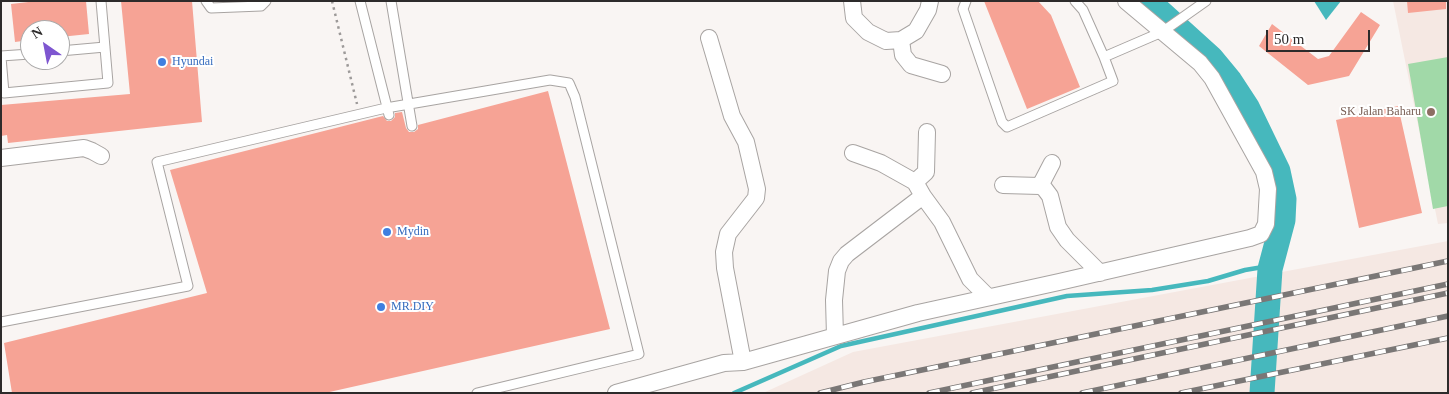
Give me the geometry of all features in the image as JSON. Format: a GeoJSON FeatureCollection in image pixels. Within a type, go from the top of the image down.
{"type":"FeatureCollection","features":[{"type":"Feature","properties":{"kind":"street"},"geometry":{"type":"LineString","coordinates":[[852,1],[854,18],[868,32],[886,41],[901,40],[916,31],[928,10],[930,1]]}},
{"type":"Feature","properties":{"kind":"street"},"geometry":{"type":"LineString","coordinates":[[616,393],[724,363],[743,362],[918,312],[1100,273],[1261,234],[1266,224],[1268,189],[1264,172],[1212,78],[1200,63],[1126,1]]}},
{"type":"Feature","properties":{"kind":"street"},"geometry":{"type":"LineString","coordinates":[[709,38],[732,116],[746,142],[757,189],[756,198],[728,234],[724,252],[725,268],[743,362]]}},
{"type":"Feature","properties":{"kind":"street"},"geometry":{"type":"LineString","coordinates":[[901,40],[903,55],[911,65],[942,74]]}},
{"type":"Feature","properties":{"kind":"street"},"geometry":{"type":"LineString","coordinates":[[835,336],[834,300],[837,270],[847,254],[919,189],[926,172],[927,132]]}},
{"type":"Feature","properties":{"kind":"street"},"geometry":{"type":"LineString","coordinates":[[1,158],[84,148],[101,156]]}},
{"type":"Feature","properties":{"kind":"street"},"geometry":{"type":"LineString","coordinates":[[853,153],[881,163],[919,189],[942,222],[970,278],[988,297]]}},
{"type":"Feature","properties":{"kind":"street"},"geometry":{"type":"LineString","coordinates":[[1040,186],[1052,163]]}},
{"type":"Feature","properties":{"kind":"street"},"geometry":{"type":"LineString","coordinates":[[1002,185],[1040,186],[1044,188],[1050,196],[1058,227],[1067,240],[1100,273]]}},
{"type":"Feature","properties":{"kind":"lane"},"geometry":{"type":"LineString","coordinates":[[20,55],[1,57],[4,92],[108,83],[101,1]]}},
{"type":"Feature","properties":{"kind":"lane"},"geometry":{"type":"LineString","coordinates":[[206,1],[211,8],[262,6],[266,1]]}},
{"type":"Feature","properties":{"kind":"lane"},"geometry":{"type":"LineString","coordinates":[[360,1],[388,111]]}},
{"type":"Feature","properties":{"kind":"lane"},"geometry":{"type":"LineString","coordinates":[[391,1],[412,126]]}},
{"type":"Feature","properties":{"kind":"lane"},"geometry":{"type":"LineString","coordinates":[[966,1],[963,9],[1002,122],[1008,127],[1113,81],[1083,10],[1075,1]]}},
{"type":"Feature","properties":{"kind":"lane"},"geometry":{"type":"LineString","coordinates":[[1104,57],[1162,32],[1206,1]]}},
{"type":"Feature","properties":{"kind":"lane"},"geometry":{"type":"LineString","coordinates":[[70,50],[105,47]]}},
{"type":"Feature","properties":{"kind":"lane"},"geometry":{"type":"LineString","coordinates":[[1,322],[188,286],[157,162],[359,114],[388,111],[407,105],[550,80],[569,83],[576,97],[638,354],[477,393]]}},
{"type":"Feature","properties":{"kind":"path"},"geometry":{"type":"LineString","coordinates":[[332,1],[359,114]]}},
{"type":"Feature","properties":{"kind":"shaded area","name":"SK Jalan Baharu"},"geometry":{"type":"Polygon","coordinates":[[[1393,1],[1448,1],[1448,223],[1438,224],[1393,1]]]}},
{"type":"Feature","properties":{"kind":"shaded area"},"geometry":{"type":"Polygon","coordinates":[[[1448,241],[1448,393],[763,393],[853,352],[1448,241]]]}},
{"type":"Feature","properties":{"kind":"green space"},"geometry":{"type":"Polygon","coordinates":[[[1448,57],[1448,206],[1433,209],[1408,64],[1448,57]]]}},
{"type":"Feature","properties":{"kind":"water"},"geometry":{"type":"Polygon","coordinates":[[[1314,1],[1341,1],[1326,20],[1314,1]]]}},
{"type":"Feature","properties":{"kind":"building"},"geometry":{"type":"Polygon","coordinates":[[[37,1],[86,1],[89,34],[70,36],[70,20],[20,20],[20,41],[15,42],[11,4],[37,1]]]}},
{"type":"Feature","properties":{"kind":"building","name":"Hyundai"},"geometry":{"type":"Polygon","coordinates":[[[121,1],[192,1],[202,122],[8,143],[7,135],[1,136],[1,105],[130,94],[121,1]]]}},
{"type":"Feature","properties":{"kind":"building"},"geometry":{"type":"Polygon","coordinates":[[[984,1],[1038,1],[1051,15],[1080,87],[1027,109],[984,1]]]}},
{"type":"Feature","properties":{"kind":"building"},"geometry":{"type":"Polygon","coordinates":[[[1407,1],[1446,1],[1446,9],[1408,13],[1407,1]]]}},
{"type":"Feature","properties":{"kind":"building"},"geometry":{"type":"Polygon","coordinates":[[[1361,12],[1380,25],[1349,76],[1308,85],[1259,46],[1272,24],[1318,59],[1329,56],[1361,12]]]}},
{"type":"Feature","properties":{"kind":"building","name":"Mydin"},"geometry":{"type":"Polygon","coordinates":[[[548,91],[610,329],[325,393],[12,393],[4,343],[207,293],[170,170],[383,116],[387,121],[391,121],[395,117],[395,113],[402,112],[406,128],[409,132],[414,132],[418,129],[418,125],[548,91]]]}},
{"type":"Feature","properties":{"kind":"building"},"geometry":{"type":"Polygon","coordinates":[[[1398,106],[1422,213],[1359,228],[1336,120],[1398,106]]]}},
{"type":"Feature","properties":{"kind":"waterway"},"geometry":{"type":"LineString","coordinates":[[1148,1],[1211,58],[1230,81],[1247,107],[1278,171],[1284,199],[1283,220],[1270,269],[1262,393]]}},
{"type":"Feature","properties":{"kind":"waterway"},"geometry":{"type":"LineString","coordinates":[[734,393],[841,346],[1067,296],[1152,290],[1208,281],[1245,270],[1263,267],[1270,269]]}},
{"type":"Feature","properties":{"kind":"railway"},"geometry":{"type":"LineString","coordinates":[[820,393],[864,382],[1448,261]]}},
{"type":"Feature","properties":{"kind":"railway"},"geometry":{"type":"LineString","coordinates":[[929,393],[1448,284]]}},
{"type":"Feature","properties":{"kind":"railway"},"geometry":{"type":"LineString","coordinates":[[972,393],[1448,293]]}},
{"type":"Feature","properties":{"kind":"railway"},"geometry":{"type":"LineString","coordinates":[[1082,393],[1448,316]]}},
{"type":"Feature","properties":{"kind":"railway"},"geometry":{"type":"LineString","coordinates":[[1181,393],[1448,338]]}},
{"type":"Feature","properties":{"kind":"place","name":"Hyundai"},"geometry":{"type":"Point","coordinates":[162,62]}},
{"type":"Feature","properties":{"kind":"place","name":"SK Jalan Baharu"},"geometry":{"type":"Point","coordinates":[1431,112]}},
{"type":"Feature","properties":{"kind":"place","name":"Mydin"},"geometry":{"type":"Point","coordinates":[387,232]}},
{"type":"Feature","properties":{"kind":"place","name":"MR.DIY"},"geometry":{"type":"Point","coordinates":[381,307]}}]}
